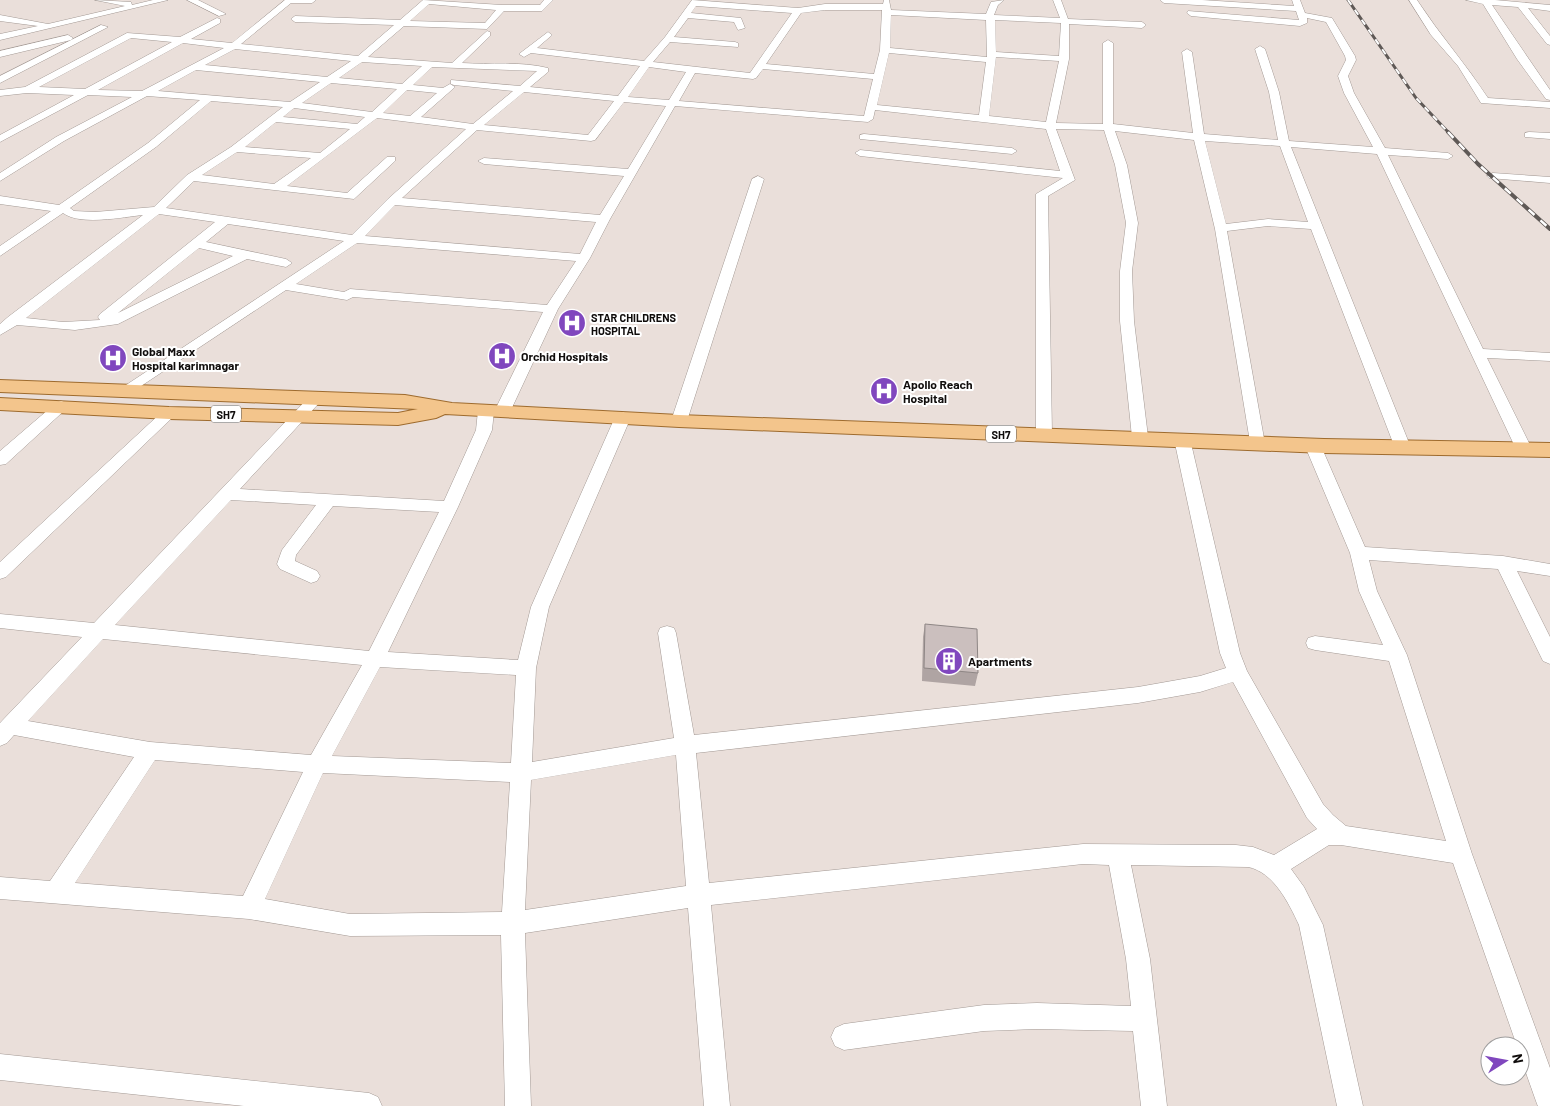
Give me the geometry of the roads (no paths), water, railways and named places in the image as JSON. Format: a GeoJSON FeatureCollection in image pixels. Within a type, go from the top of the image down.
{"type":"FeatureCollection","features":[{"type":"Feature","properties":{"kind":"main road","name":"SH7"},"geometry":{"type":"LineString","coordinates":[[0,386],[405,401],[452,409],[679,421],[1044,436],[1140,437],[1313,446],[1550,450]]}},
{"type":"Feature","properties":{"kind":"main road","name":"SH7"},"geometry":{"type":"LineString","coordinates":[[0,404],[169,413],[301,415],[398,420],[452,409]]}},
{"type":"Feature","properties":{"kind":"street"},"geometry":{"type":"LineString","coordinates":[[99,0],[141,5]]}},
{"type":"Feature","properties":{"kind":"street"},"geometry":{"type":"LineString","coordinates":[[0,38],[164,0]]}},
{"type":"Feature","properties":{"kind":"street"},"geometry":{"type":"LineString","coordinates":[[0,139],[220,17],[191,0]]}},
{"type":"Feature","properties":{"kind":"street"},"geometry":{"type":"LineString","coordinates":[[0,178],[60,139],[232,47],[289,1],[312,0]]}},
{"type":"Feature","properties":{"kind":"street"},"geometry":{"type":"LineString","coordinates":[[0,331],[157,210],[192,177],[360,59],[428,0],[502,8],[542,8],[549,0]]}},
{"type":"Feature","properties":{"kind":"street"},"geometry":{"type":"LineString","coordinates":[[984,119],[991,57],[990,17],[994,4],[1000,0]]}},
{"type":"Feature","properties":{"kind":"street"},"geometry":{"type":"LineString","coordinates":[[1044,436],[1042,194],[1069,180],[1050,126],[1064,59],[1065,21],[1056,0]]}},
{"type":"Feature","properties":{"kind":"street"},"geometry":{"type":"LineString","coordinates":[[1164,0],[1301,12],[1330,20],[1351,60],[1344,71],[1345,82],[1381,151],[1476,353],[1524,449]]}},
{"type":"Feature","properties":{"kind":"street"},"geometry":{"type":"LineString","coordinates":[[1191,13],[1295,23],[1302,22],[1301,12],[1296,0]]}},
{"type":"Feature","properties":{"kind":"street"},"geometry":{"type":"LineString","coordinates":[[1413,0],[1434,33],[1462,66],[1485,101],[1550,105]]}},
{"type":"Feature","properties":{"kind":"street"},"geometry":{"type":"LineString","coordinates":[[1470,0],[1521,5],[1532,3],[1550,8]]}},
{"type":"Feature","properties":{"kind":"street"},"geometry":{"type":"LineString","coordinates":[[0,93],[27,90],[150,93],[292,105],[373,116],[591,138],[695,2],[748,3],[798,11],[825,7],[887,6],[990,17],[1142,25]]}},
{"type":"Feature","properties":{"kind":"street"},"geometry":{"type":"LineString","coordinates":[[1486,2],[1502,29],[1550,96]]}},
{"type":"Feature","properties":{"kind":"street"},"geometry":{"type":"LineString","coordinates":[[1521,5],[1550,42]]}},
{"type":"Feature","properties":{"kind":"street"},"geometry":{"type":"LineString","coordinates":[[887,6],[885,50],[858,156],[1067,175]]}},
{"type":"Feature","properties":{"kind":"street"},"geometry":{"type":"LineString","coordinates":[[295,19],[487,26],[502,8]]}},
{"type":"Feature","properties":{"kind":"street"},"geometry":{"type":"LineString","coordinates":[[529,50],[578,54],[691,71],[754,76],[798,11]]}},
{"type":"Feature","properties":{"kind":"street"},"geometry":{"type":"LineString","coordinates":[[686,16],[735,19],[740,22],[741,28]]}},
{"type":"Feature","properties":{"kind":"street"},"geometry":{"type":"LineString","coordinates":[[0,18],[57,25]]}},
{"type":"Feature","properties":{"kind":"street"},"geometry":{"type":"LineString","coordinates":[[0,80],[76,38],[104,27]]}},
{"type":"Feature","properties":{"kind":"street"},"geometry":{"type":"LineString","coordinates":[[43,28],[76,38]]}},
{"type":"Feature","properties":{"kind":"street"},"geometry":{"type":"LineString","coordinates":[[455,65],[487,34]]}},
{"type":"Feature","properties":{"kind":"street"},"geometry":{"type":"LineString","coordinates":[[508,67],[548,35]]}},
{"type":"Feature","properties":{"kind":"street"},"geometry":{"type":"LineString","coordinates":[[0,104],[130,36],[360,59],[472,67],[544,69],[392,201],[355,239],[124,391]]}},
{"type":"Feature","properties":{"kind":"street"},"geometry":{"type":"LineString","coordinates":[[0,54],[76,38]]}},
{"type":"Feature","properties":{"kind":"street"},"geometry":{"type":"LineString","coordinates":[[668,39],[736,45]]}},
{"type":"Feature","properties":{"kind":"street"},"geometry":{"type":"LineString","coordinates":[[1108,43],[1108,127],[1121,165],[1132,224],[1126,271],[1127,321],[1140,437]]}},
{"type":"Feature","properties":{"kind":"street"},"geometry":{"type":"LineString","coordinates":[[1260,49],[1274,92],[1284,144],[1403,448]]}},
{"type":"Feature","properties":{"kind":"street"},"geometry":{"type":"LineString","coordinates":[[885,50],[991,57],[1064,59]]}},
{"type":"Feature","properties":{"kind":"street"},"geometry":{"type":"LineString","coordinates":[[1187,52],[1199,137],[1221,229],[1257,444]]}},
{"type":"Feature","properties":{"kind":"street"},"geometry":{"type":"LineString","coordinates":[[276,188],[322,156],[373,116],[430,64]]}},
{"type":"Feature","properties":{"kind":"street"},"geometry":{"type":"LineString","coordinates":[[760,66],[879,77]]}},
{"type":"Feature","properties":{"kind":"street"},"geometry":{"type":"LineString","coordinates":[[412,120],[472,67]]}},
{"type":"Feature","properties":{"kind":"street"},"geometry":{"type":"LineString","coordinates":[[194,68],[446,91]]}},
{"type":"Feature","properties":{"kind":"street"},"geometry":{"type":"LineString","coordinates":[[249,908],[317,764],[375,659],[450,507],[494,411],[551,309],[584,258],[604,218],[691,71]]}},
{"type":"Feature","properties":{"kind":"street"},"geometry":{"type":"LineString","coordinates":[[454,82],[672,104],[868,119]]}},
{"type":"Feature","properties":{"kind":"street"},"geometry":{"type":"LineString","coordinates":[[0,252],[64,209],[152,145],[209,98]]}},
{"type":"Feature","properties":{"kind":"street"},"geometry":{"type":"LineString","coordinates":[[871,107],[1050,126],[1108,127],[1199,137],[1448,156]]}},
{"type":"Feature","properties":{"kind":"street"},"geometry":{"type":"LineString","coordinates":[[274,119],[359,127]]}},
{"type":"Feature","properties":{"kind":"street"},"geometry":{"type":"LineString","coordinates":[[1529,134],[1550,136]]}},
{"type":"Feature","properties":{"kind":"street"},"geometry":{"type":"LineString","coordinates":[[864,137],[1012,151]]}},
{"type":"Feature","properties":{"kind":"street"},"geometry":{"type":"LineString","coordinates":[[234,149],[322,156]]}},
{"type":"Feature","properties":{"kind":"street"},"geometry":{"type":"LineString","coordinates":[[192,177],[350,197],[391,159]]}},
{"type":"Feature","properties":{"kind":"street"},"geometry":{"type":"LineString","coordinates":[[484,161],[631,173]]}},
{"type":"Feature","properties":{"kind":"street"},"geometry":{"type":"LineString","coordinates":[[1492,176],[1550,180]]}},
{"type":"Feature","properties":{"kind":"street"},"geometry":{"type":"LineString","coordinates":[[679,421],[758,179]]}},
{"type":"Feature","properties":{"kind":"street"},"geometry":{"type":"LineString","coordinates":[[0,200],[64,209],[71,214],[87,216],[157,210],[355,239],[584,258]]}},
{"type":"Feature","properties":{"kind":"street"},"geometry":{"type":"LineString","coordinates":[[392,201],[604,218]]}},
{"type":"Feature","properties":{"kind":"street"},"geometry":{"type":"LineString","coordinates":[[94,326],[195,242],[225,220]]}},
{"type":"Feature","properties":{"kind":"street"},"geometry":{"type":"LineString","coordinates":[[1221,229],[1267,221],[1315,226]]}},
{"type":"Feature","properties":{"kind":"street"},"geometry":{"type":"LineString","coordinates":[[195,242],[286,263]]}},
{"type":"Feature","properties":{"kind":"street"},"geometry":{"type":"LineString","coordinates":[[13,320],[76,328],[112,321],[245,255]]}},
{"type":"Feature","properties":{"kind":"street"},"geometry":{"type":"LineString","coordinates":[[284,286],[348,295],[551,309]]}},
{"type":"Feature","properties":{"kind":"street"},"geometry":{"type":"LineString","coordinates":[[1476,353],[1550,358]]}},
{"type":"Feature","properties":{"kind":"street"},"geometry":{"type":"LineString","coordinates":[[5,732],[315,399]]}},
{"type":"Feature","properties":{"kind":"street"},"geometry":{"type":"LineString","coordinates":[[0,460],[61,406]]}},
{"type":"Feature","properties":{"kind":"street"},"geometry":{"type":"LineString","coordinates":[[0,572],[169,413]]}},
{"type":"Feature","properties":{"kind":"street"},"geometry":{"type":"LineString","coordinates":[[518,1106],[513,923],[526,668],[540,607],[623,418]]}},
{"type":"Feature","properties":{"kind":"street"},"geometry":{"type":"LineString","coordinates":[[1182,439],[1230,653],[1238,673],[1314,811],[1341,835]]}},
{"type":"Feature","properties":{"kind":"street"},"geometry":{"type":"LineString","coordinates":[[1313,446],[1359,553],[1368,591],[1397,655],[1461,854],[1550,1104]]}},
{"type":"Feature","properties":{"kind":"street"},"geometry":{"type":"LineString","coordinates":[[225,494],[450,507]]}},
{"type":"Feature","properties":{"kind":"street"},"geometry":{"type":"LineString","coordinates":[[311,576],[286,564],[288,554],[330,500]]}},
{"type":"Feature","properties":{"kind":"street"},"geometry":{"type":"LineString","coordinates":[[1359,553],[1429,555],[1503,562],[1550,570]]}},
{"type":"Feature","properties":{"kind":"street"},"geometry":{"type":"LineString","coordinates":[[1503,562],[1550,656]]}},
{"type":"Feature","properties":{"kind":"street"},"geometry":{"type":"LineString","coordinates":[[0,621],[375,659],[526,668]]}},
{"type":"Feature","properties":{"kind":"street"},"geometry":{"type":"LineString","coordinates":[[668,633],[685,745],[717,1106]]}},
{"type":"Feature","properties":{"kind":"street"},"geometry":{"type":"LineString","coordinates":[[1315,642],[1397,655]]}},
{"type":"Feature","properties":{"kind":"street"},"geometry":{"type":"LineString","coordinates":[[5,732],[150,751],[317,764],[521,773],[685,745],[1138,695],[1200,684],[1238,673]]}},
{"type":"Feature","properties":{"kind":"street"},"geometry":{"type":"LineString","coordinates":[[55,893],[150,751]]}},
{"type":"Feature","properties":{"kind":"street"},"geometry":{"type":"LineString","coordinates":[[1273,868],[1326,835],[1341,835],[1461,854]]}},
{"type":"Feature","properties":{"kind":"street"},"geometry":{"type":"LineString","coordinates":[[0,888],[249,908],[350,925],[414,926],[513,923],[699,895],[963,865],[1083,854],[1236,855],[1255,858],[1273,868],[1287,882],[1301,904],[1311,925],[1350,1106]]}},
{"type":"Feature","properties":{"kind":"street"},"geometry":{"type":"LineString","coordinates":[[1118,855],[1138,959],[1154,1106]]}},
{"type":"Feature","properties":{"kind":"street"},"geometry":{"type":"LineString","coordinates":[[844,1037],[984,1018],[1037,1016],[1145,1019]]}},
{"type":"Feature","properties":{"kind":"street"},"geometry":{"type":"LineString","coordinates":[[0,1067],[369,1106]]}},
{"type":"Feature","properties":{"kind":"railway"},"geometry":{"type":"LineString","coordinates":[[1348,0],[1416,98],[1449,133]]}},
{"type":"Feature","properties":{"kind":"railway"},"geometry":{"type":"LineString","coordinates":[[1448,132],[1478,164],[1550,229]]}},
{"type":"Feature","properties":{"kind":"place","name":"STAR CHILDRENS HOSPITAL"},"geometry":{"type":"Point","coordinates":[572,323]}},
{"type":"Feature","properties":{"kind":"place","name":"Orchid Hospitals"},"geometry":{"type":"Point","coordinates":[502,356]}},
{"type":"Feature","properties":{"kind":"place","name":"Global Maxx Hospital karimnagar"},"geometry":{"type":"Point","coordinates":[113,358]}},
{"type":"Feature","properties":{"kind":"place","name":"Apollo Reach Hospital"},"geometry":{"type":"Point","coordinates":[884,391]}},
{"type":"Feature","properties":{"kind":"place","name":"Apartments"},"geometry":{"type":"Point","coordinates":[949,661]}}]}
